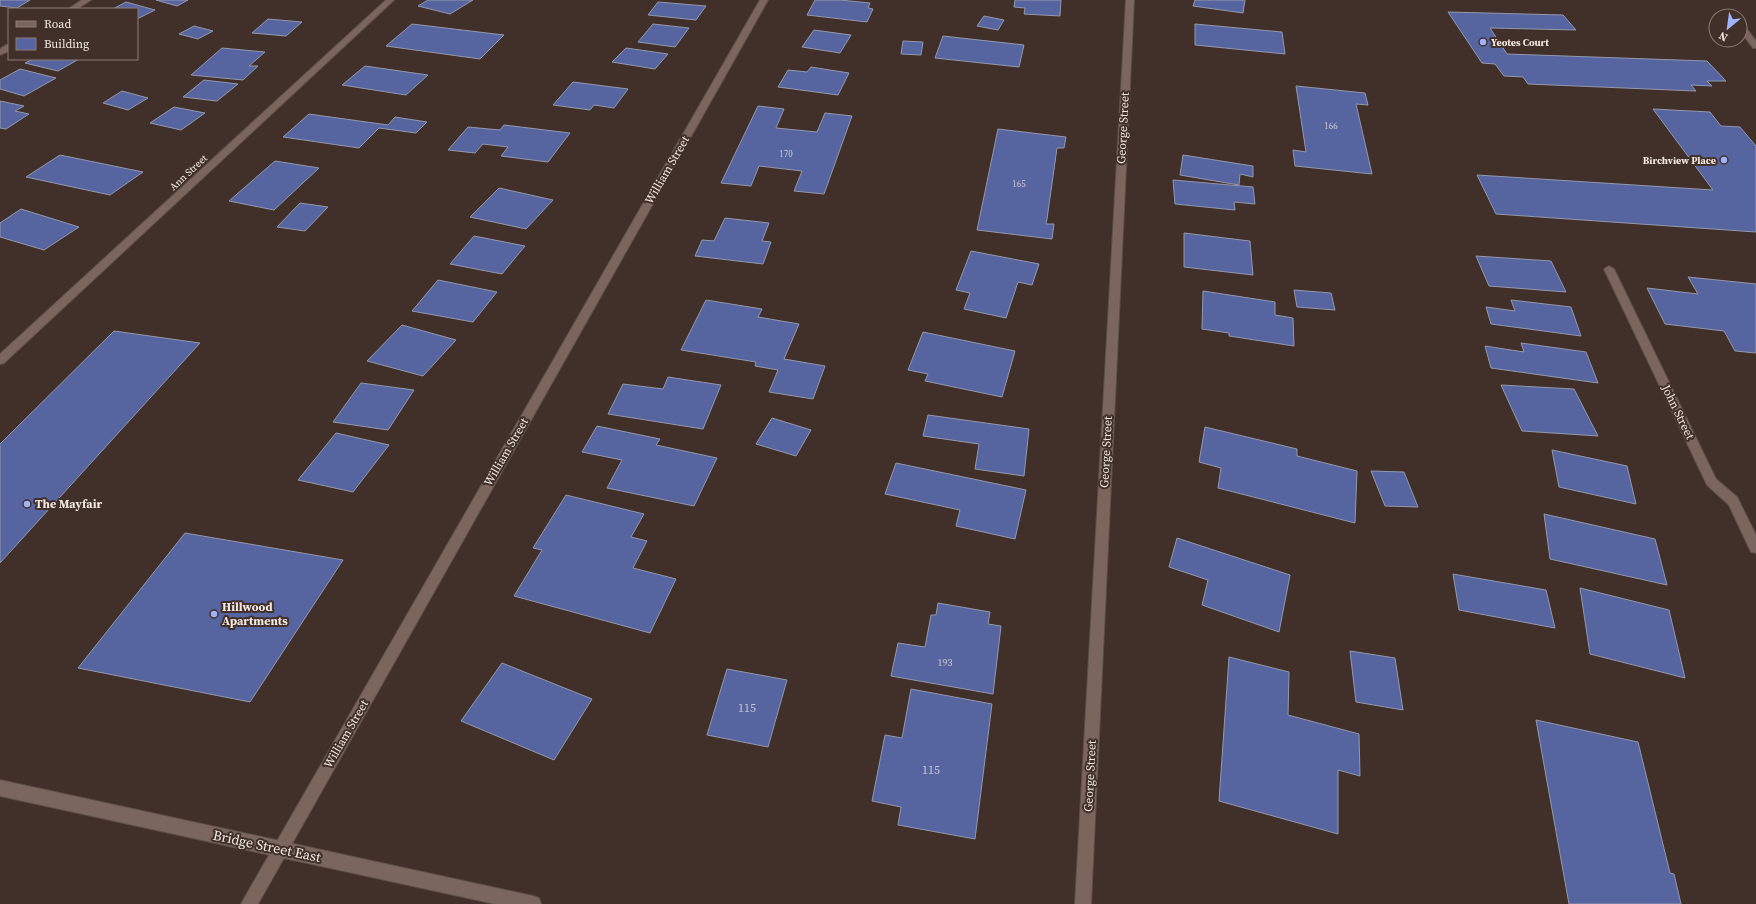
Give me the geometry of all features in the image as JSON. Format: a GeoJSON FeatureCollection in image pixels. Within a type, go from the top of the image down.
{"type":"FeatureCollection","features":[{"type":"Feature","properties":{"kind":"street"},"geometry":{"type":"LineString","coordinates":[[74,8],[87,0]]}},
{"type":"Feature","properties":{"kind":"street","name":"Ann Street"},"geometry":{"type":"LineString","coordinates":[[0,360],[390,0]]}},
{"type":"Feature","properties":{"kind":"street","name":"William Street"},"geometry":{"type":"LineString","coordinates":[[249,904],[764,0]]}},
{"type":"Feature","properties":{"kind":"street","name":"George Street"},"geometry":{"type":"LineString","coordinates":[[1083,904],[1130,0]]}},
{"type":"Feature","properties":{"kind":"street"},"geometry":{"type":"LineString","coordinates":[[1748,36],[1756,46]]}},
{"type":"Feature","properties":{"kind":"street","name":"John Street"},"geometry":{"type":"LineString","coordinates":[[1609,269],[1711,482],[1733,501],[1756,548]]}},
{"type":"Feature","properties":{"kind":"street","name":"Bridge Street East"},"geometry":{"type":"LineString","coordinates":[[0,788],[533,904]]}},
{"type":"Feature","properties":{"kind":"building"},"geometry":{"type":"Polygon","coordinates":[[[0,0],[30,0],[17,8],[0,6],[0,0]]]}},
{"type":"Feature","properties":{"kind":"building"},"geometry":{"type":"Polygon","coordinates":[[[156,0],[188,0],[177,6],[156,0]]]}},
{"type":"Feature","properties":{"kind":"building"},"geometry":{"type":"Polygon","coordinates":[[[428,0],[473,0],[450,14],[418,6],[428,0]]]}},
{"type":"Feature","properties":{"kind":"building"},"geometry":{"type":"Polygon","coordinates":[[[815,0],[840,0],[870,3],[868,8],[873,9],[867,22],[807,15],[815,0]]]}},
{"type":"Feature","properties":{"kind":"building"},"geometry":{"type":"Polygon","coordinates":[[[1015,0],[1061,0],[1060,16],[1024,14],[1025,8],[1014,7],[1015,0]]]}},
{"type":"Feature","properties":{"kind":"building"},"geometry":{"type":"Polygon","coordinates":[[[1195,0],[1245,0],[1243,13],[1193,6],[1195,0]]]}},
{"type":"Feature","properties":{"kind":"building"},"geometry":{"type":"Polygon","coordinates":[[[126,2],[155,10],[138,18],[138,8],[115,8],[126,2]]]}},
{"type":"Feature","properties":{"kind":"building"},"geometry":{"type":"Polygon","coordinates":[[[658,2],[706,6],[696,20],[648,15],[658,2]]]}},
{"type":"Feature","properties":{"kind":"building","name":"Yeotes Court"},"geometry":{"type":"Polygon","coordinates":[[[1448,12],[1563,15],[1576,30],[1490,28],[1507,54],[1707,61],[1726,81],[1707,81],[1712,86],[1691,85],[1696,91],[1528,84],[1523,77],[1504,76],[1495,64],[1482,63],[1448,12]]]}},
{"type":"Feature","properties":{"kind":"building"},"geometry":{"type":"Polygon","coordinates":[[[984,16],[1004,20],[998,30],[977,26],[984,16]]]}},
{"type":"Feature","properties":{"kind":"building"},"geometry":{"type":"Polygon","coordinates":[[[268,19],[302,22],[286,36],[252,33],[268,19]]]}},
{"type":"Feature","properties":{"kind":"building"},"geometry":{"type":"Polygon","coordinates":[[[412,24],[504,35],[480,59],[386,46],[412,24]]]}},
{"type":"Feature","properties":{"kind":"building"},"geometry":{"type":"Polygon","coordinates":[[[653,24],[689,28],[675,47],[638,42],[653,24]]]}},
{"type":"Feature","properties":{"kind":"building"},"geometry":{"type":"Polygon","coordinates":[[[1195,24],[1282,32],[1285,54],[1195,45],[1195,24]]]}},
{"type":"Feature","properties":{"kind":"building"},"geometry":{"type":"Polygon","coordinates":[[[194,26],[213,31],[198,39],[179,34],[194,26]]]}},
{"type":"Feature","properties":{"kind":"building"},"geometry":{"type":"Polygon","coordinates":[[[814,30],[851,35],[840,53],[802,47],[814,30]]]}},
{"type":"Feature","properties":{"kind":"building"},"geometry":{"type":"Polygon","coordinates":[[[943,36],[1024,45],[1019,67],[935,58],[943,36]]]}},
{"type":"Feature","properties":{"kind":"building"},"geometry":{"type":"Polygon","coordinates":[[[903,41],[923,42],[921,55],[901,54],[903,41]]]}},
{"type":"Feature","properties":{"kind":"building"},"geometry":{"type":"Polygon","coordinates":[[[222,48],[265,52],[249,66],[258,66],[243,80],[191,75],[222,48]]]}},
{"type":"Feature","properties":{"kind":"building"},"geometry":{"type":"Polygon","coordinates":[[[626,48],[668,54],[655,69],[612,62],[626,48]]]}},
{"type":"Feature","properties":{"kind":"building"},"geometry":{"type":"Polygon","coordinates":[[[31,60],[77,60],[58,71],[25,63],[31,60]]]}},
{"type":"Feature","properties":{"kind":"building"},"geometry":{"type":"Polygon","coordinates":[[[365,66],[428,75],[406,95],[342,85],[365,66]]]}},
{"type":"Feature","properties":{"kind":"building"},"geometry":{"type":"Polygon","coordinates":[[[811,67],[849,73],[838,95],[778,87],[788,70],[807,72],[811,67]]]}},
{"type":"Feature","properties":{"kind":"building"},"geometry":{"type":"Polygon","coordinates":[[[20,69],[56,78],[24,96],[0,89],[0,80],[20,69]]]}},
{"type":"Feature","properties":{"kind":"building"},"geometry":{"type":"Polygon","coordinates":[[[204,80],[238,84],[217,101],[183,97],[204,80]]]}},
{"type":"Feature","properties":{"kind":"building"},"geometry":{"type":"Polygon","coordinates":[[[573,82],[628,89],[614,108],[594,105],[590,110],[553,105],[573,82]]]}},
{"type":"Feature","properties":{"kind":"building"},"geometry":{"type":"Polygon","coordinates":[[[1296,86],[1365,93],[1368,105],[1356,104],[1372,174],[1295,166],[1293,150],[1306,152],[1296,86]]]}},
{"type":"Feature","properties":{"kind":"building"},"geometry":{"type":"Polygon","coordinates":[[[122,91],[148,98],[128,110],[103,103],[122,91]]]}},
{"type":"Feature","properties":{"kind":"building"},"geometry":{"type":"Polygon","coordinates":[[[0,101],[24,106],[15,111],[29,114],[6,129],[0,128],[0,101]]]}},
{"type":"Feature","properties":{"kind":"building"},"geometry":{"type":"Polygon","coordinates":[[[758,106],[784,109],[776,128],[817,132],[825,113],[852,116],[824,194],[794,191],[802,171],[759,166],[751,186],[721,183],[758,106]]]}},
{"type":"Feature","properties":{"kind":"building"},"geometry":{"type":"Polygon","coordinates":[[[174,107],[205,113],[181,130],[150,123],[174,107]]]}},
{"type":"Feature","properties":{"kind":"building","name":"Birchview Place"},"geometry":{"type":"Polygon","coordinates":[[[1653,109],[1710,112],[1721,126],[1740,127],[1756,146],[1756,232],[1496,214],[1477,175],[1713,190],[1653,109]]]}},
{"type":"Feature","properties":{"kind":"building"},"geometry":{"type":"Polygon","coordinates":[[[309,114],[388,125],[395,117],[427,122],[416,133],[379,128],[359,148],[283,137],[309,114]]]}},
{"type":"Feature","properties":{"kind":"building"},"geometry":{"type":"Polygon","coordinates":[[[504,125],[570,133],[548,162],[501,156],[508,147],[483,144],[475,153],[448,150],[468,127],[500,130],[504,125]]]}},
{"type":"Feature","properties":{"kind":"building"},"geometry":{"type":"Polygon","coordinates":[[[998,129],[1066,137],[1064,148],[1057,148],[1046,224],[1054,224],[1052,239],[977,230],[998,129]]]}},
{"type":"Feature","properties":{"kind":"building"},"geometry":{"type":"Polygon","coordinates":[[[60,155],[143,172],[110,195],[26,177],[60,155]]]}},
{"type":"Feature","properties":{"kind":"building"},"geometry":{"type":"Polygon","coordinates":[[[1183,155],[1253,166],[1253,177],[1240,174],[1239,185],[1180,175],[1183,155]]]}},
{"type":"Feature","properties":{"kind":"building"},"geometry":{"type":"Polygon","coordinates":[[[275,161],[319,168],[274,210],[229,201],[275,161]]]}},
{"type":"Feature","properties":{"kind":"building"},"geometry":{"type":"Polygon","coordinates":[[[1173,180],[1253,187],[1255,204],[1234,202],[1235,210],[1175,204],[1173,180]]]}},
{"type":"Feature","properties":{"kind":"building"},"geometry":{"type":"Polygon","coordinates":[[[499,188],[553,200],[526,229],[470,217],[499,188]]]}},
{"type":"Feature","properties":{"kind":"building"},"geometry":{"type":"Polygon","coordinates":[[[300,203],[328,207],[305,231],[277,227],[300,203]]]}},
{"type":"Feature","properties":{"kind":"building"},"geometry":{"type":"Polygon","coordinates":[[[21,209],[79,227],[44,250],[0,237],[0,223],[21,209]]]}},
{"type":"Feature","properties":{"kind":"building"},"geometry":{"type":"Polygon","coordinates":[[[725,218],[769,223],[762,241],[771,242],[763,264],[695,256],[702,240],[714,241],[725,218]]]}},
{"type":"Feature","properties":{"kind":"building"},"geometry":{"type":"Polygon","coordinates":[[[1184,233],[1250,241],[1253,275],[1184,267],[1184,233]]]}},
{"type":"Feature","properties":{"kind":"building"},"geometry":{"type":"Polygon","coordinates":[[[474,236],[525,246],[502,274],[450,264],[474,236]]]}},
{"type":"Feature","properties":{"kind":"building"},"geometry":{"type":"Polygon","coordinates":[[[971,251],[1039,264],[1032,285],[1018,282],[1006,318],[964,309],[970,293],[956,290],[971,251]]]}},
{"type":"Feature","properties":{"kind":"building"},"geometry":{"type":"Polygon","coordinates":[[[1476,256],[1551,261],[1566,292],[1489,286],[1476,256]]]}},
{"type":"Feature","properties":{"kind":"building"},"geometry":{"type":"Polygon","coordinates":[[[1688,277],[1756,284],[1756,353],[1735,351],[1724,331],[1665,324],[1647,288],[1698,294],[1688,277]]]}},
{"type":"Feature","properties":{"kind":"building"},"geometry":{"type":"Polygon","coordinates":[[[438,280],[497,292],[473,322],[412,311],[438,280]]]}},
{"type":"Feature","properties":{"kind":"building"},"geometry":{"type":"Polygon","coordinates":[[[1294,290],[1331,293],[1335,310],[1297,307],[1294,290]]]}},
{"type":"Feature","properties":{"kind":"building"},"geometry":{"type":"Polygon","coordinates":[[[1203,291],[1275,302],[1275,315],[1293,318],[1294,346],[1229,336],[1229,333],[1202,329],[1203,291]]]}},
{"type":"Feature","properties":{"kind":"building"},"geometry":{"type":"Polygon","coordinates":[[[706,300],[762,309],[758,317],[799,324],[784,359],[825,366],[813,399],[769,392],[778,370],[755,366],[756,362],[681,350],[706,300]]]}},
{"type":"Feature","properties":{"kind":"building"},"geometry":{"type":"Polygon","coordinates":[[[1511,300],[1571,307],[1581,336],[1491,324],[1486,307],[1515,311],[1511,300]]]}},
{"type":"Feature","properties":{"kind":"building"},"geometry":{"type":"Polygon","coordinates":[[[402,325],[456,340],[423,376],[367,361],[402,325]]]}},
{"type":"Feature","properties":{"kind":"building","name":"The Mayfair"},"geometry":{"type":"Polygon","coordinates":[[[114,331],[200,343],[0,563],[0,444],[114,331]]]}},
{"type":"Feature","properties":{"kind":"building"},"geometry":{"type":"Polygon","coordinates":[[[923,332],[1015,351],[1002,397],[925,381],[928,374],[908,370],[923,332]]]}},
{"type":"Feature","properties":{"kind":"building"},"geometry":{"type":"Polygon","coordinates":[[[1521,343],[1586,352],[1598,383],[1491,368],[1485,346],[1524,352],[1521,343]]]}},
{"type":"Feature","properties":{"kind":"building"},"geometry":{"type":"Polygon","coordinates":[[[668,377],[721,385],[703,429],[608,414],[623,384],[663,389],[668,377]]]}},
{"type":"Feature","properties":{"kind":"building"},"geometry":{"type":"Polygon","coordinates":[[[361,383],[414,390],[388,430],[333,422],[361,383]]]}},
{"type":"Feature","properties":{"kind":"building"},"geometry":{"type":"Polygon","coordinates":[[[1501,385],[1574,389],[1598,436],[1522,431],[1501,385]]]}},
{"type":"Feature","properties":{"kind":"building"},"geometry":{"type":"Polygon","coordinates":[[[928,415],[1029,429],[1024,476],[975,469],[979,444],[923,436],[928,415]]]}},
{"type":"Feature","properties":{"kind":"building"},"geometry":{"type":"Polygon","coordinates":[[[772,418],[811,430],[796,456],[756,444],[772,418]]]}},
{"type":"Feature","properties":{"kind":"building"},"geometry":{"type":"Polygon","coordinates":[[[597,426],[660,439],[656,445],[717,458],[694,506],[607,488],[622,460],[582,452],[597,426]]]}},
{"type":"Feature","properties":{"kind":"building"},"geometry":{"type":"Polygon","coordinates":[[[1205,427],[1297,449],[1297,456],[1357,471],[1355,523],[1218,488],[1221,468],[1199,462],[1205,427]]]}},
{"type":"Feature","properties":{"kind":"building"},"geometry":{"type":"Polygon","coordinates":[[[336,433],[389,445],[353,492],[298,480],[336,433]]]}},
{"type":"Feature","properties":{"kind":"building"},"geometry":{"type":"Polygon","coordinates":[[[1552,450],[1627,466],[1636,504],[1559,487],[1552,450]]]}},
{"type":"Feature","properties":{"kind":"building"},"geometry":{"type":"Polygon","coordinates":[[[896,463],[1026,490],[1015,539],[956,526],[960,510],[885,494],[896,463]]]}},
{"type":"Feature","properties":{"kind":"building"},"geometry":{"type":"Polygon","coordinates":[[[1371,471],[1404,472],[1418,507],[1385,506],[1371,471]]]}},
{"type":"Feature","properties":{"kind":"building"},"geometry":{"type":"Polygon","coordinates":[[[566,495],[644,514],[631,537],[647,541],[633,568],[676,579],[650,633],[514,596],[542,550],[533,548],[566,495]]]}},
{"type":"Feature","properties":{"kind":"building"},"geometry":{"type":"Polygon","coordinates":[[[1544,514],[1655,539],[1667,585],[1550,559],[1544,514]]]}},
{"type":"Feature","properties":{"kind":"building","name":"Hillwood Apartments"},"geometry":{"type":"Polygon","coordinates":[[[185,533],[343,560],[250,702],[78,668],[185,533]]]}},
{"type":"Feature","properties":{"kind":"building"},"geometry":{"type":"Polygon","coordinates":[[[1177,538],[1290,575],[1279,632],[1202,605],[1208,580],[1169,567],[1177,538]]]}},
{"type":"Feature","properties":{"kind":"building"},"geometry":{"type":"Polygon","coordinates":[[[1453,574],[1546,590],[1555,628],[1459,610],[1453,574]]]}},
{"type":"Feature","properties":{"kind":"building"},"geometry":{"type":"Polygon","coordinates":[[[1580,588],[1669,610],[1685,678],[1590,654],[1580,588]]]}},
{"type":"Feature","properties":{"kind":"building"},"geometry":{"type":"Polygon","coordinates":[[[938,603],[990,612],[988,624],[1001,626],[993,694],[891,676],[898,643],[925,647],[931,615],[936,615],[938,603]]]}},
{"type":"Feature","properties":{"kind":"building"},"geometry":{"type":"Polygon","coordinates":[[[1350,651],[1395,658],[1403,710],[1356,702],[1350,651]]]}},
{"type":"Feature","properties":{"kind":"building"},"geometry":{"type":"Polygon","coordinates":[[[1229,657],[1289,672],[1288,715],[1359,734],[1360,776],[1338,770],[1338,834],[1219,801],[1229,657]]]}},
{"type":"Feature","properties":{"kind":"building"},"geometry":{"type":"Polygon","coordinates":[[[502,663],[592,699],[554,760],[461,721],[502,663]]]}},
{"type":"Feature","properties":{"kind":"building"},"geometry":{"type":"Polygon","coordinates":[[[727,669],[787,680],[768,747],[707,735],[727,669]]]}},
{"type":"Feature","properties":{"kind":"building"},"geometry":{"type":"Polygon","coordinates":[[[911,689],[992,704],[975,839],[898,825],[901,807],[872,801],[885,735],[902,738],[911,689]]]}},
{"type":"Feature","properties":{"kind":"building"},"geometry":{"type":"Polygon","coordinates":[[[1536,720],[1638,742],[1670,873],[1674,874],[1681,904],[1569,904],[1536,720]]]}},
{"type":"Feature","properties":{"kind":"place","name":"Yeotes Court"},"geometry":{"type":"Point","coordinates":[1483,42]}},
{"type":"Feature","properties":{"kind":"place","name":"Birchview Place"},"geometry":{"type":"Point","coordinates":[1724,160]}},
{"type":"Feature","properties":{"kind":"place","name":"The Mayfair"},"geometry":{"type":"Point","coordinates":[27,504]}},
{"type":"Feature","properties":{"kind":"place","name":"Hillwood Apartments"},"geometry":{"type":"Point","coordinates":[214,614]}}]}
